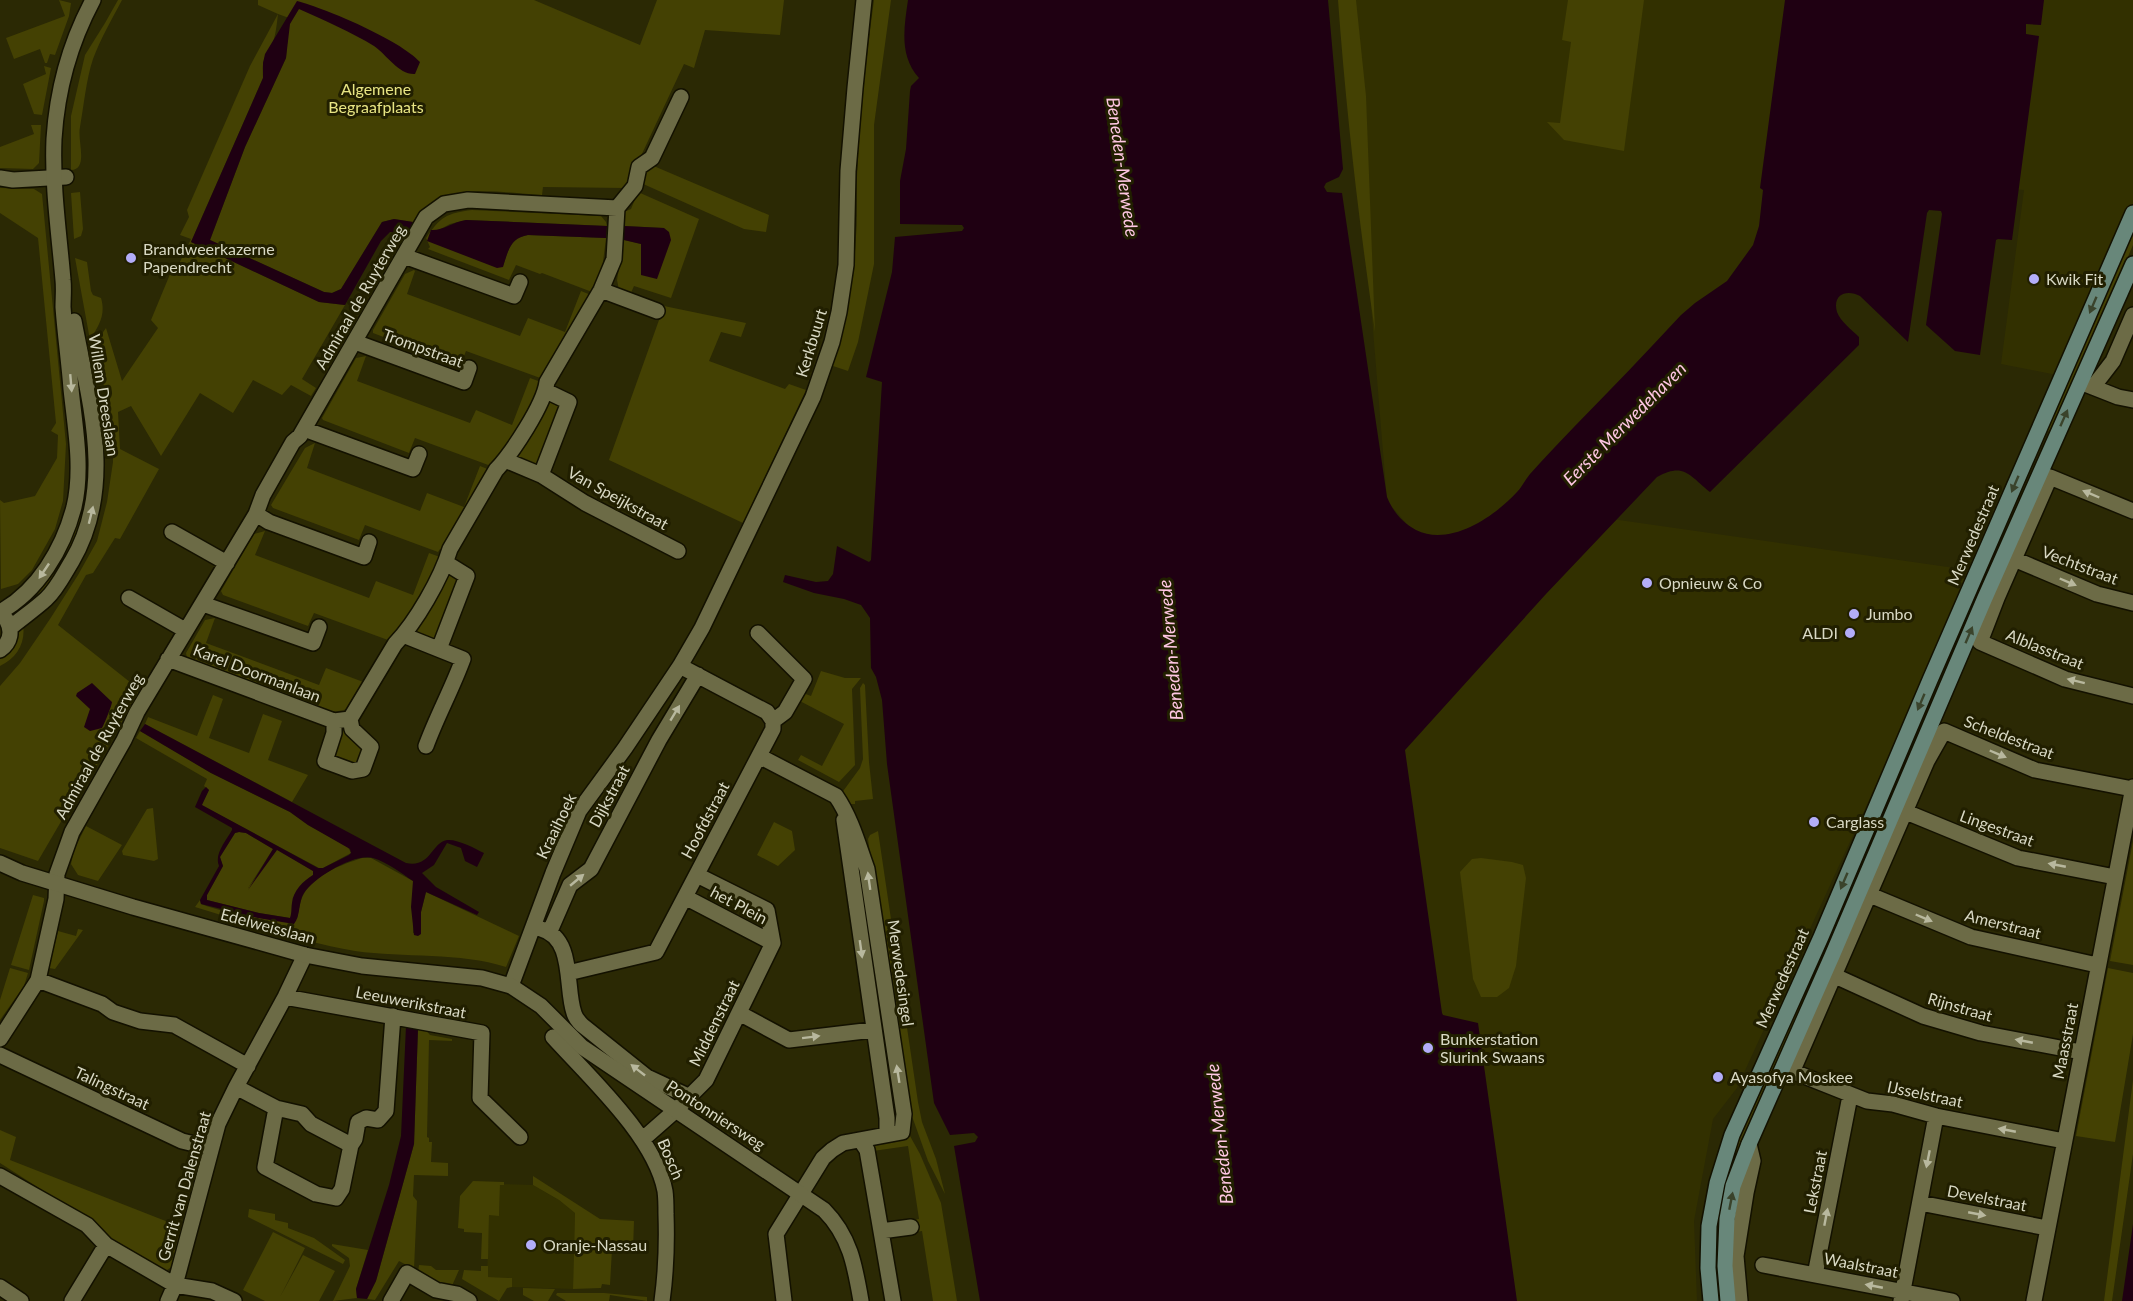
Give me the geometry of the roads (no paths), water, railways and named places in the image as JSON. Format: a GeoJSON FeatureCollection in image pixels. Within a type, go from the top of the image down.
{"type":"FeatureCollection","features":[{"type":"Feature","properties":{"kind":"main road","name":"Merwedestraat"},"geometry":{"type":"LineString","coordinates":[[1711,1301],[1704,1235],[1732,1135],[1816,947],[2133,213]]}},
{"type":"Feature","properties":{"kind":"main road"},"geometry":{"type":"LineString","coordinates":[[1728,1301],[1725,1238],[1733,1186],[1749,1144],[1788,1069],[1832,956],[1946,688],[1990,599],[2049,453],[2087,385],[2133,264]]}},
{"type":"Feature","properties":{"kind":"street","name":"Willem Dreeslaan"},"geometry":{"type":"LineString","coordinates":[[0,612],[15,604],[40,578],[59,546],[74,506],[78,474],[63,308],[60,177],[54,141],[61,88],[75,38],[93,0]]}},
{"type":"Feature","properties":{"kind":"street","name":"Kerkbuurt"},"geometry":{"type":"LineString","coordinates":[[681,666],[702,628],[792,443],[813,397],[832,342],[846,265],[848,171],[864,0]]}},
{"type":"Feature","properties":{"kind":"street"},"geometry":{"type":"LineString","coordinates":[[617,208],[635,186],[639,167],[652,158],[681,97]]}},
{"type":"Feature","properties":{"kind":"street"},"geometry":{"type":"LineString","coordinates":[[0,178],[13,180],[60,177]]}},
{"type":"Feature","properties":{"kind":"street","name":"Admiraal de Ruyterweg"},"geometry":{"type":"LineString","coordinates":[[38,980],[56,899],[57,874],[72,832],[168,659],[256,514],[263,495],[293,442],[304,429],[426,218],[444,204],[468,201],[617,208]]}},
{"type":"Feature","properties":{"kind":"street","name":"Karel Doormanlaan"},"geometry":{"type":"LineString","coordinates":[[168,659],[342,720],[403,636],[446,563],[450,549],[546,391],[547,382],[602,290],[614,260],[617,208]]}},
{"type":"Feature","properties":{"kind":"street"},"geometry":{"type":"LineString","coordinates":[[404,256],[514,296],[520,282]]}},
{"type":"Feature","properties":{"kind":"street","name":"Willem Dreeslaan"},"geometry":{"type":"LineString","coordinates":[[10,628],[47,598],[61,579],[79,549],[90,520],[95,494],[97,448],[70,301],[63,283]]}},
{"type":"Feature","properties":{"kind":"street"},"geometry":{"type":"LineString","coordinates":[[602,290],[657,311]]}},
{"type":"Feature","properties":{"kind":"street"},"geometry":{"type":"LineString","coordinates":[[2133,315],[2113,361],[2087,385],[2133,400]]}},
{"type":"Feature","properties":{"kind":"street","name":"Trompstraat"},"geometry":{"type":"LineString","coordinates":[[355,342],[464,382],[469,368]]}},
{"type":"Feature","properties":{"kind":"street"},"geometry":{"type":"LineString","coordinates":[[505,460],[541,476],[569,402],[546,391]]}},
{"type":"Feature","properties":{"kind":"street"},"geometry":{"type":"LineString","coordinates":[[304,429],[413,470],[419,454]]}},
{"type":"Feature","properties":{"kind":"street"},"geometry":{"type":"LineString","coordinates":[[1990,599],[2014,559],[2050,477],[2049,453],[2035,438]]}},
{"type":"Feature","properties":{"kind":"street","name":"Van Speijkstraat"},"geometry":{"type":"LineString","coordinates":[[541,476],[585,503],[678,551]]}},
{"type":"Feature","properties":{"kind":"street"},"geometry":{"type":"LineString","coordinates":[[2050,477],[2133,511]]}},
{"type":"Feature","properties":{"kind":"street"},"geometry":{"type":"LineString","coordinates":[[256,514],[269,522],[364,557],[369,542]]}},
{"type":"Feature","properties":{"kind":"street"},"geometry":{"type":"LineString","coordinates":[[172,532],[227,563]]}},
{"type":"Feature","properties":{"kind":"street","name":"Vechtstraat"},"geometry":{"type":"LineString","coordinates":[[2014,559],[2097,594],[2133,603]]}},
{"type":"Feature","properties":{"kind":"street"},"geometry":{"type":"LineString","coordinates":[[439,649],[467,576],[446,563]]}},
{"type":"Feature","properties":{"kind":"street"},"geometry":{"type":"LineString","coordinates":[[129,598],[185,630]]}},
{"type":"Feature","properties":{"kind":"street","name":"Alblasstraat"},"geometry":{"type":"LineString","coordinates":[[1990,599],[1980,642],[2065,679],[2133,696]]}},
{"type":"Feature","properties":{"kind":"street"},"geometry":{"type":"LineString","coordinates":[[203,604],[313,643],[319,627]]}},
{"type":"Feature","properties":{"kind":"street"},"geometry":{"type":"LineString","coordinates":[[0,612],[7,619],[10,628],[8,641],[0,650]]}},
{"type":"Feature","properties":{"kind":"street"},"geometry":{"type":"LineString","coordinates":[[681,666],[768,712],[773,721],[785,712],[804,679],[758,633]]}},
{"type":"Feature","properties":{"kind":"street"},"geometry":{"type":"LineString","coordinates":[[403,636],[463,659],[450,692],[439,710],[426,746]]}},
{"type":"Feature","properties":{"kind":"street","name":"Kraaihoek"},"geometry":{"type":"LineString","coordinates":[[511,986],[553,873],[579,812],[681,666]]}},
{"type":"Feature","properties":{"kind":"street","name":"Dijkstraat"},"geometry":{"type":"LineString","coordinates":[[550,931],[570,885],[591,869],[659,740],[698,675]]}},
{"type":"Feature","properties":{"kind":"street"},"geometry":{"type":"LineString","coordinates":[[1930,680],[1946,688]]}},
{"type":"Feature","properties":{"kind":"street","name":"Hoofdstraat"},"geometry":{"type":"LineString","coordinates":[[568,973],[656,952],[773,729],[773,721]]}},
{"type":"Feature","properties":{"kind":"street","name":"Scheldestraat"},"geometry":{"type":"LineString","coordinates":[[1927,761],[1944,731],[2035,770],[2133,788]]}},
{"type":"Feature","properties":{"kind":"street"},"geometry":{"type":"LineString","coordinates":[[1788,1069],[1835,976],[1927,761],[1923,742]]}},
{"type":"Feature","properties":{"kind":"street","name":"Merwedesingel"},"geometry":{"type":"LineString","coordinates":[[759,756],[836,796],[844,808],[867,869],[904,1114],[895,1133]]}},
{"type":"Feature","properties":{"kind":"street","name":"Maasstraat"},"geometry":{"type":"LineString","coordinates":[[2034,1301],[2097,965],[2133,788]]}},
{"type":"Feature","properties":{"kind":"street"},"geometry":{"type":"LineString","coordinates":[[784,1301],[776,1234],[823,1158],[843,1143],[895,1133],[887,1118],[873,1030],[844,830],[844,808]]}},
{"type":"Feature","properties":{"kind":"street","name":"Lingestraat"},"geometry":{"type":"LineString","coordinates":[[1905,812],[2018,858],[2115,877]]}},
{"type":"Feature","properties":{"kind":"street","name":"Edelweisslaan"},"geometry":{"type":"LineString","coordinates":[[0,862],[22,873]]}},
{"type":"Feature","properties":{"kind":"street","name":"Edelweisslaan"},"geometry":{"type":"LineString","coordinates":[[0,869],[22,873],[305,955],[362,966],[482,978],[511,986]]}},
{"type":"Feature","properties":{"kind":"street","name":"het Plein"},"geometry":{"type":"LineString","coordinates":[[696,875],[767,910],[773,943]]}},
{"type":"Feature","properties":{"kind":"street","name":"Amerstraat"},"geometry":{"type":"LineString","coordinates":[[1870,895],[1971,937],[2097,965]]}},
{"type":"Feature","properties":{"kind":"street","name":"het Plein"},"geometry":{"type":"LineString","coordinates":[[685,897],[773,943]]}},
{"type":"Feature","properties":{"kind":"street"},"geometry":{"type":"LineString","coordinates":[[533,926],[550,931],[559,940],[568,973],[574,1014],[582,1025],[647,1077],[690,1097]]}},
{"type":"Feature","properties":{"kind":"street","name":"Middenstraat"},"geometry":{"type":"LineString","coordinates":[[643,1139],[706,1080],[773,943]]}},
{"type":"Feature","properties":{"kind":"street"},"geometry":{"type":"LineString","coordinates":[[1816,947],[1832,956]]}},
{"type":"Feature","properties":{"kind":"street","name":"Gerrit van Dalenstraat"},"geometry":{"type":"LineString","coordinates":[[168,1301],[175,1285],[218,1124],[305,955]]}},
{"type":"Feature","properties":{"kind":"street","name":"Rijnstraat"},"geometry":{"type":"LineString","coordinates":[[1835,976],[1923,1016],[1981,1033],[2081,1052]]}},
{"type":"Feature","properties":{"kind":"street"},"geometry":{"type":"LineString","coordinates":[[0,1039],[38,980],[102,1004],[113,1012],[140,1021],[174,1026],[248,1066]]}},
{"type":"Feature","properties":{"kind":"street","name":"Pontonniersweg"},"geometry":{"type":"LineString","coordinates":[[511,986],[541,1006],[582,1047],[824,1210],[841,1230],[855,1263],[861,1301]]}},
{"type":"Feature","properties":{"kind":"street","name":"Leeuwerikstraat"},"geometry":{"type":"LineString","coordinates":[[285,997],[482,1033],[480,1098],[520,1137]]}},
{"type":"Feature","properties":{"kind":"street"},"geometry":{"type":"LineString","coordinates":[[739,1013],[789,1040],[873,1030]]}},
{"type":"Feature","properties":{"kind":"street"},"geometry":{"type":"LineString","coordinates":[[276,1108],[265,1167],[316,1194],[336,1198],[342,1189],[358,1122],[366,1118],[378,1120],[386,1111],[393,1016]]}},
{"type":"Feature","properties":{"kind":"street"},"geometry":{"type":"LineString","coordinates":[[553,1037],[643,1139]]}},
{"type":"Feature","properties":{"kind":"street","name":"Talingstraat"},"geometry":{"type":"LineString","coordinates":[[0,1055],[182,1140],[211,1148]]}},
{"type":"Feature","properties":{"kind":"street","name":"IJsselstraat"},"geometry":{"type":"LineString","coordinates":[[1788,1069],[1867,1101],[1893,1104],[1936,1116],[2064,1141]]}},
{"type":"Feature","properties":{"kind":"street"},"geometry":{"type":"LineString","coordinates":[[236,1087],[276,1108],[302,1114],[311,1124],[351,1145]]}},
{"type":"Feature","properties":{"kind":"street","name":"Lekstraat"},"geometry":{"type":"LineString","coordinates":[[1815,1275],[1850,1096]]}},
{"type":"Feature","properties":{"kind":"street"},"geometry":{"type":"LineString","coordinates":[[1902,1296],[1936,1116]]}},
{"type":"Feature","properties":{"kind":"street","name":"Bosch"},"geometry":{"type":"LineString","coordinates":[[643,1139],[657,1167],[665,1191],[667,1247],[662,1301]]}},
{"type":"Feature","properties":{"kind":"street"},"geometry":{"type":"LineString","coordinates":[[861,1141],[867,1150],[893,1301]]}},
{"type":"Feature","properties":{"kind":"street"},"geometry":{"type":"LineString","coordinates":[[1740,1301],[1736,1256],[1742,1213],[1754,1161],[1749,1144]]}},
{"type":"Feature","properties":{"kind":"street"},"geometry":{"type":"LineString","coordinates":[[0,1176],[87,1225],[106,1245],[175,1285],[212,1291],[234,1301]]}},
{"type":"Feature","properties":{"kind":"street","name":"Develstraat"},"geometry":{"type":"LineString","coordinates":[[1920,1203],[2047,1228]]}},
{"type":"Feature","properties":{"kind":"street"},"geometry":{"type":"LineString","coordinates":[[881,1231],[911,1227]]}},
{"type":"Feature","properties":{"kind":"street"},"geometry":{"type":"LineString","coordinates":[[1704,1235],[1725,1238]]}},
{"type":"Feature","properties":{"kind":"street"},"geometry":{"type":"LineString","coordinates":[[72,1301],[106,1245]]}},
{"type":"Feature","properties":{"kind":"street","name":"Waalstraat"},"geometry":{"type":"LineString","coordinates":[[1763,1265],[1902,1296],[1952,1301]]}},
{"type":"Feature","properties":{"kind":"street"},"geometry":{"type":"LineString","coordinates":[[391,1301],[407,1273],[436,1290],[457,1294],[469,1301]]}},
{"type":"Feature","properties":{"kind":"street"},"geometry":{"type":"LineString","coordinates":[[0,1287],[21,1301]]}},
{"type":"Feature","properties":{"kind":"water"},"geometry":{"type":"Polygon","coordinates":[[[908,0],[1328,0],[1343,169],[1339,177],[1326,183],[1324,187],[1327,192],[1342,193],[1387,497],[1395,512],[1411,527],[1429,534],[1443,535],[1471,527],[1507,502],[1541,462],[1681,315],[1727,281],[1753,245],[1759,226],[1763,190],[1760,188],[1785,0],[2044,0],[2041,25],[2026,24],[2026,34],[2039,36],[2012,240],[1996,240],[1980,355],[1955,351],[1926,325],[1942,214],[1941,211],[1929,210],[1908,342],[1860,296],[1846,293],[1839,297],[1837,312],[1843,322],[1859,337],[1859,345],[1710,492],[1686,472],[1674,471],[1657,477],[1546,594],[1405,750],[1442,1013],[1478,1023],[1517,1301],[980,1301],[954,1146],[975,1142],[978,1137],[974,1133],[950,1135],[934,1103],[887,764],[882,700],[876,677],[871,668],[870,618],[861,605],[783,582],[785,575],[816,582],[828,581],[833,574],[837,546],[869,562],[871,560],[882,382],[866,377],[892,272],[895,237],[962,231],[964,228],[962,225],[900,224],[900,181],[906,149],[910,91],[911,86],[919,78],[908,60],[904,41],[908,0]]]}},
{"type":"Feature","properties":{"kind":"water"},"geometry":{"type":"Polygon","coordinates":[[[297,1],[344,18],[380,35],[397,44],[420,62],[415,74],[404,71],[374,46],[299,9],[290,24],[286,58],[245,147],[210,240],[324,292],[332,293],[341,289],[382,222],[394,219],[413,222],[407,233],[390,232],[381,241],[345,305],[319,302],[191,242],[263,78],[265,54],[297,1]]]}},
{"type":"Feature","properties":{"kind":"water"},"geometry":{"type":"Polygon","coordinates":[[[466,220],[607,226],[606,238],[528,235],[513,242],[503,267],[497,268],[427,241],[431,230],[466,220]]]}},
{"type":"Feature","properties":{"kind":"water"},"geometry":{"type":"Polygon","coordinates":[[[624,226],[664,228],[669,232],[671,240],[657,279],[641,275],[641,244],[624,240],[624,226]]]}},
{"type":"Feature","properties":{"kind":"water"},"geometry":{"type":"Polygon","coordinates":[[[92,683],[112,702],[102,728],[90,731],[84,727],[90,709],[76,696],[92,683]]]}},
{"type":"Feature","properties":{"kind":"water"},"geometry":{"type":"Polygon","coordinates":[[[145,724],[406,863],[421,862],[437,846],[447,840],[461,842],[484,853],[477,867],[465,861],[461,848],[447,843],[434,865],[422,873],[436,887],[479,912],[477,915],[426,892],[421,912],[421,934],[414,935],[411,907],[413,881],[383,862],[365,857],[345,863],[316,880],[302,897],[298,917],[294,924],[201,904],[200,900],[219,866],[219,852],[232,830],[195,807],[206,787],[209,790],[202,805],[318,868],[323,868],[349,855],[350,849],[290,812],[211,773],[140,731],[145,724]],[[235,833],[220,857],[223,866],[207,895],[207,900],[290,918],[294,894],[302,883],[313,875],[313,871],[277,850],[248,890],[273,849],[246,833],[235,833]]]}},
{"type":"Feature","properties":{"kind":"water"},"geometry":{"type":"Polygon","coordinates":[[[406,1026],[418,1028],[414,1144],[376,1281],[367,1299],[357,1298],[356,1289],[389,1185],[401,1136],[406,1026]]]}},
{"type":"Feature","properties":{"kind":"water"},"geometry":{"type":"Polygon","coordinates":[[[2133,1224],[2133,1301],[2122,1301],[2133,1224]]]}},
{"type":"Feature","properties":{"kind":"place","name":"Brandweerkazerne Papendrecht"},"geometry":{"type":"Point","coordinates":[131,258]}},
{"type":"Feature","properties":{"kind":"place","name":"Kwik Fit"},"geometry":{"type":"Point","coordinates":[2034,279]}},
{"type":"Feature","properties":{"kind":"place","name":"Opnieuw & Co"},"geometry":{"type":"Point","coordinates":[1647,583]}},
{"type":"Feature","properties":{"kind":"place","name":"Jumbo"},"geometry":{"type":"Point","coordinates":[1854,614]}},
{"type":"Feature","properties":{"kind":"place","name":"ALDI"},"geometry":{"type":"Point","coordinates":[1850,633]}},
{"type":"Feature","properties":{"kind":"place","name":"Carglass"},"geometry":{"type":"Point","coordinates":[1814,822]}},
{"type":"Feature","properties":{"kind":"place","name":"Bunkerstation Slurink Swaans"},"geometry":{"type":"Point","coordinates":[1428,1048]}},
{"type":"Feature","properties":{"kind":"place","name":"Ayasofya Moskee"},"geometry":{"type":"Point","coordinates":[1718,1077]}},
{"type":"Feature","properties":{"kind":"place","name":"Oranje-Nassau"},"geometry":{"type":"Point","coordinates":[531,1245]}},
{"type":"Feature","properties":{"kind":"park label","name":"Algemene Begraafplaats"},"geometry":{"type":"Point","coordinates":[376,98]}},
{"type":"Feature","properties":{"kind":"water label","name":"Beneden-Merwede"},"geometry":{"type":"Point","coordinates":[1122,167]}},
{"type":"Feature","properties":{"kind":"water label","name":"Eerste Merwedehaven"},"geometry":{"type":"Point","coordinates":[1625,424]}},
{"type":"Feature","properties":{"kind":"water label","name":"Beneden-Merwede"},"geometry":{"type":"Point","coordinates":[1171,650]}},
{"type":"Feature","properties":{"kind":"water label","name":"Beneden-Merwede"},"geometry":{"type":"Point","coordinates":[1220,1134]}}]}
